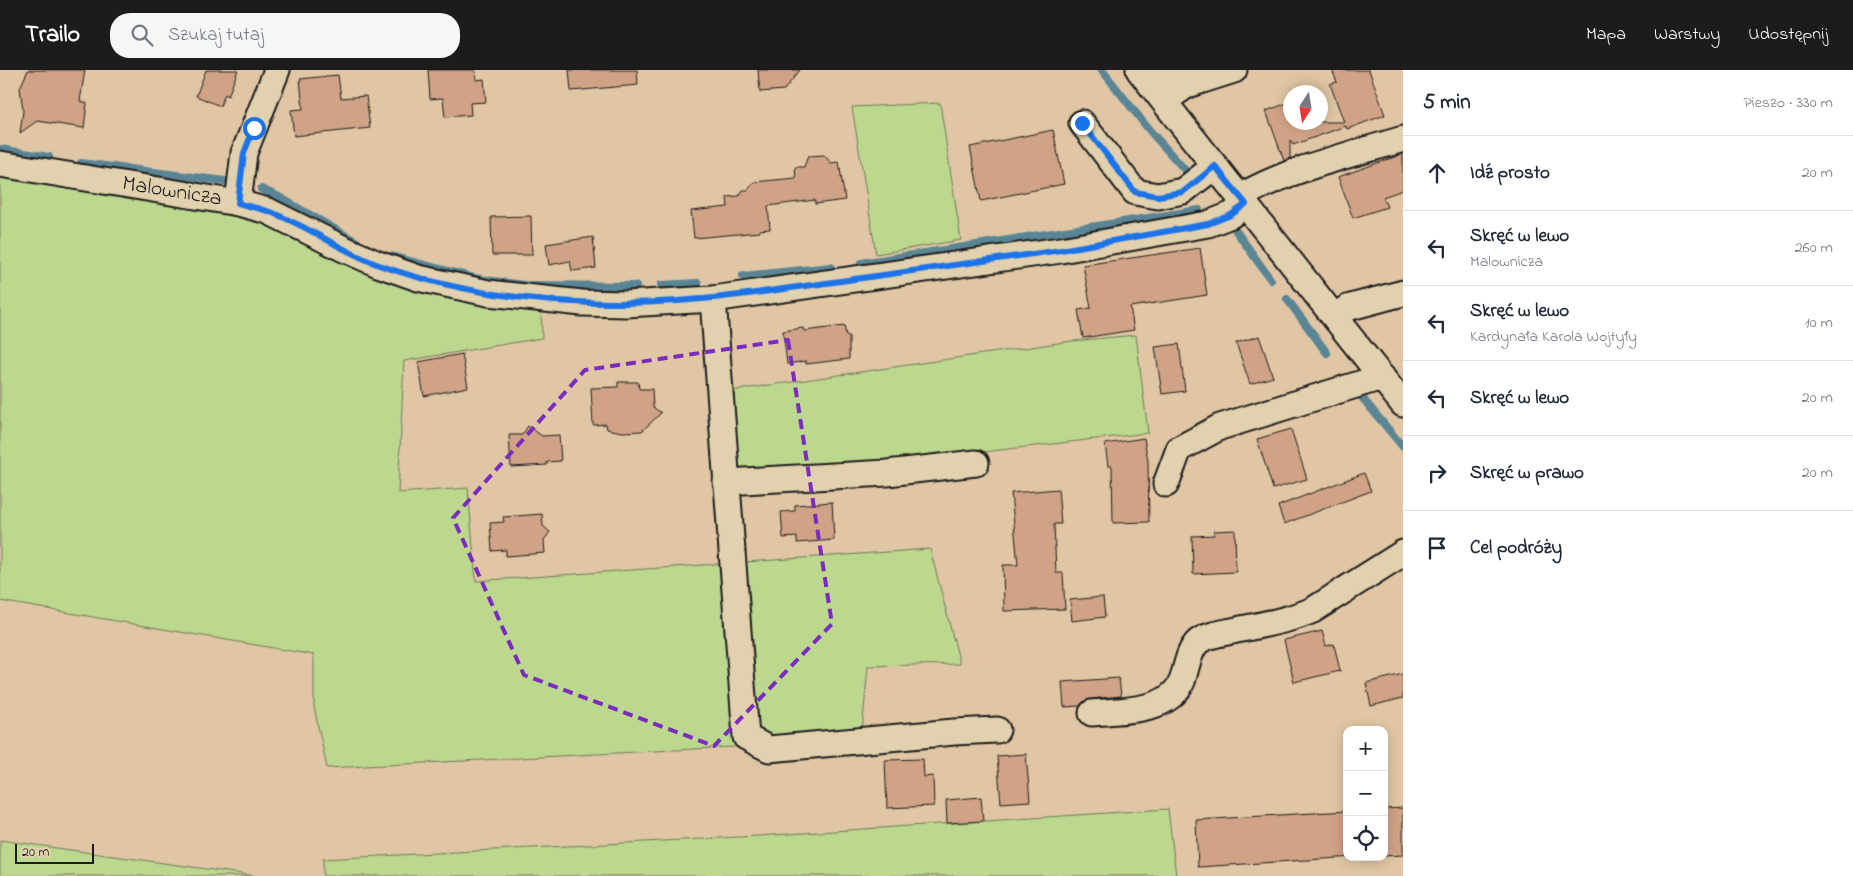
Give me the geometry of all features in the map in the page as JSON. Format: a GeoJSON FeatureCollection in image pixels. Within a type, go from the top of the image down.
{"type":"FeatureCollection","features":[{"type":"Feature","properties":{"kind":"street"},"geometry":{"type":"LineString","coordinates":[[238,203],[244,153],[277,70]]}},
{"type":"Feature","properties":{"kind":"street"},"geometry":{"type":"LineString","coordinates":[[1151,84],[1181,70]]}},
{"type":"Feature","properties":{"kind":"street"},"geometry":{"type":"LineString","coordinates":[[1151,84],[1187,85],[1234,70]]}},
{"type":"Feature","properties":{"kind":"street"},"geometry":{"type":"LineString","coordinates":[[1151,84],[1403,404]]}},
{"type":"Feature","properties":{"kind":"street"},"geometry":{"type":"LineString","coordinates":[[1082,123],[1135,192],[1158,196],[1183,192],[1215,166]]}},
{"type":"Feature","properties":{"kind":"street","name":"Malownicza"},"geometry":{"type":"LineString","coordinates":[[0,164],[238,203],[268,211],[344,250],[418,278],[488,293],[538,299],[626,304],[713,299],[1061,250],[1208,224],[1231,215],[1255,188],[1315,166],[1403,139]]}},
{"type":"Feature","properties":{"kind":"street"},"geometry":{"type":"LineString","coordinates":[[1335,317],[1347,308],[1403,293]]}},
{"type":"Feature","properties":{"kind":"street"},"geometry":{"type":"LineString","coordinates":[[713,299],[746,737],[769,750],[954,732],[997,730]]}},
{"type":"Feature","properties":{"kind":"street"},"geometry":{"type":"LineString","coordinates":[[1166,484],[1179,449],[1220,427],[1382,377]]}},
{"type":"Feature","properties":{"kind":"street"},"geometry":{"type":"LineString","coordinates":[[726,482],[887,473],[976,463]]}},
{"type":"Feature","properties":{"kind":"street"},"geometry":{"type":"LineString","coordinates":[[1092,713],[1142,708],[1164,701],[1182,686],[1189,657],[1199,641],[1216,635],[1300,616],[1314,610],[1403,553]]}},
{"type":"Feature","properties":{"kind":"highlighted area"},"geometry":{"type":"Polygon","coordinates":[[[788,340],[832,624],[714,746],[524,675],[453,518],[585,370],[788,340]]]}},
{"type":"Feature","properties":{"kind":"green space"},"geometry":{"type":"Polygon","coordinates":[[[940,103],[961,240],[876,254],[852,107],[940,103]]]}},
{"type":"Feature","properties":{"kind":"green space"},"geometry":{"type":"Polygon","coordinates":[[[0,174],[227,208],[541,307],[542,338],[404,361],[398,493],[468,488],[476,581],[930,549],[960,664],[868,666],[861,743],[752,746],[327,768],[314,707],[314,655],[0,601],[0,174]]]}},
{"type":"Feature","properties":{"kind":"green space"},"geometry":{"type":"Polygon","coordinates":[[[1136,335],[1148,433],[887,463],[734,472],[730,391],[1072,341],[1136,335]]]}},
{"type":"Feature","properties":{"kind":"green space"},"geometry":{"type":"Polygon","coordinates":[[[1168,809],[1176,876],[323,876],[323,859],[758,836],[1168,809]]]}},
{"type":"Feature","properties":{"kind":"green space"},"geometry":{"type":"Polygon","coordinates":[[[0,840],[256,876],[0,876],[0,840]]]}},
{"type":"Feature","properties":{"kind":"building"},"geometry":{"type":"Polygon","coordinates":[[[28,70],[85,70],[80,101],[87,103],[84,128],[37,121],[20,133],[23,111],[20,88],[28,70]]]}},
{"type":"Feature","properties":{"kind":"building"},"geometry":{"type":"Polygon","coordinates":[[[206,70],[238,70],[228,96],[225,94],[220,106],[196,96],[206,70]]]}},
{"type":"Feature","properties":{"kind":"building"},"geometry":{"type":"Polygon","coordinates":[[[428,70],[475,70],[476,80],[484,79],[486,102],[470,103],[471,115],[445,117],[443,98],[430,99],[428,70]]]}},
{"type":"Feature","properties":{"kind":"building"},"geometry":{"type":"Polygon","coordinates":[[[569,70],[637,70],[638,85],[571,91],[569,70]]]}},
{"type":"Feature","properties":{"kind":"building"},"geometry":{"type":"Polygon","coordinates":[[[758,70],[800,70],[784,90],[760,92],[758,70]]]}},
{"type":"Feature","properties":{"kind":"building"},"geometry":{"type":"Polygon","coordinates":[[[1332,70],[1369,70],[1385,115],[1347,129],[1346,126],[1293,145],[1290,140],[1290,158],[1284,161],[1266,111],[1283,105],[1283,130],[1328,130],[1328,122],[1344,122],[1330,84],[1337,82],[1332,70]]]}},
{"type":"Feature","properties":{"kind":"building"},"geometry":{"type":"Polygon","coordinates":[[[338,75],[341,98],[366,96],[370,128],[294,136],[291,110],[303,109],[300,79],[338,75]]]}},
{"type":"Feature","properties":{"kind":"building"},"geometry":{"type":"Polygon","coordinates":[[[1053,130],[1064,184],[981,201],[970,147],[1053,130]]]}},
{"type":"Feature","properties":{"kind":"building"},"geometry":{"type":"Polygon","coordinates":[[[1403,154],[1403,190],[1383,197],[1387,207],[1353,218],[1338,177],[1403,154]]]}},
{"type":"Feature","properties":{"kind":"building"},"geometry":{"type":"Polygon","coordinates":[[[824,155],[831,163],[839,162],[845,200],[815,204],[815,200],[768,206],[770,229],[759,230],[760,232],[694,238],[691,211],[728,207],[727,197],[739,196],[743,190],[748,190],[754,182],[796,178],[795,167],[804,167],[808,156],[824,155]]]}},
{"type":"Feature","properties":{"kind":"building"},"geometry":{"type":"Polygon","coordinates":[[[531,216],[532,255],[492,255],[491,217],[531,216]]]}},
{"type":"Feature","properties":{"kind":"building"},"geometry":{"type":"Polygon","coordinates":[[[593,237],[596,268],[572,271],[570,261],[549,265],[546,244],[593,237]]]}},
{"type":"Feature","properties":{"kind":"building"},"geometry":{"type":"Polygon","coordinates":[[[1200,248],[1207,295],[1130,307],[1134,330],[1083,338],[1078,310],[1091,308],[1083,265],[1200,248]]]}},
{"type":"Feature","properties":{"kind":"building"},"geometry":{"type":"Polygon","coordinates":[[[844,326],[846,335],[849,337],[849,359],[806,364],[806,361],[787,364],[783,331],[803,328],[804,331],[844,326]]]}},
{"type":"Feature","properties":{"kind":"building"},"geometry":{"type":"Polygon","coordinates":[[[1259,336],[1273,377],[1250,384],[1236,343],[1259,336]]]}},
{"type":"Feature","properties":{"kind":"building"},"geometry":{"type":"Polygon","coordinates":[[[1179,344],[1185,391],[1162,394],[1155,347],[1179,344]]]}},
{"type":"Feature","properties":{"kind":"building"},"geometry":{"type":"Polygon","coordinates":[[[462,354],[468,387],[424,396],[418,362],[462,354]]]}},
{"type":"Feature","properties":{"kind":"building"},"geometry":{"type":"Polygon","coordinates":[[[618,382],[638,382],[639,389],[652,389],[653,407],[661,413],[642,431],[622,432],[607,429],[606,424],[593,425],[591,388],[618,387],[618,382]]]}},
{"type":"Feature","properties":{"kind":"building"},"geometry":{"type":"Polygon","coordinates":[[[528,426],[542,436],[559,435],[561,461],[547,462],[547,465],[511,467],[509,435],[522,435],[528,426]]]}},
{"type":"Feature","properties":{"kind":"building"},"geometry":{"type":"Polygon","coordinates":[[[1291,429],[1307,479],[1273,489],[1257,439],[1291,429]]]}},
{"type":"Feature","properties":{"kind":"building"},"geometry":{"type":"Polygon","coordinates":[[[1144,438],[1148,461],[1149,522],[1113,523],[1112,466],[1108,466],[1105,444],[1144,438]]]}},
{"type":"Feature","properties":{"kind":"building"},"geometry":{"type":"Polygon","coordinates":[[[1364,473],[1371,491],[1284,524],[1278,506],[1364,473]]]}},
{"type":"Feature","properties":{"kind":"building"},"geometry":{"type":"Polygon","coordinates":[[[1058,489],[1061,524],[1054,524],[1056,573],[1063,573],[1065,609],[1004,611],[1003,565],[1018,565],[1011,493],[1058,489]]]}},
{"type":"Feature","properties":{"kind":"building"},"geometry":{"type":"Polygon","coordinates":[[[832,502],[834,540],[797,543],[797,537],[783,538],[781,512],[795,511],[795,505],[832,502]]]}},
{"type":"Feature","properties":{"kind":"building"},"geometry":{"type":"Polygon","coordinates":[[[542,514],[543,526],[550,532],[544,540],[545,553],[506,556],[506,550],[492,551],[490,523],[504,522],[503,517],[542,514]]]}},
{"type":"Feature","properties":{"kind":"building"},"geometry":{"type":"Polygon","coordinates":[[[1235,530],[1236,572],[1193,574],[1192,536],[1214,535],[1214,531],[1235,530]]]}},
{"type":"Feature","properties":{"kind":"building"},"geometry":{"type":"Polygon","coordinates":[[[1103,597],[1105,617],[1072,621],[1070,600],[1103,597]]]}},
{"type":"Feature","properties":{"kind":"building"},"geometry":{"type":"Polygon","coordinates":[[[1322,631],[1326,646],[1334,644],[1340,671],[1294,682],[1284,640],[1322,631]]]}},
{"type":"Feature","properties":{"kind":"building"},"geometry":{"type":"Polygon","coordinates":[[[1403,674],[1403,698],[1371,706],[1366,683],[1403,674]]]}},
{"type":"Feature","properties":{"kind":"building"},"geometry":{"type":"Polygon","coordinates":[[[1119,678],[1121,696],[1091,699],[1084,701],[1080,706],[1064,707],[1062,682],[1119,678]]]}},
{"type":"Feature","properties":{"kind":"building"},"geometry":{"type":"Polygon","coordinates":[[[1026,754],[1030,801],[1001,803],[997,756],[1026,754]]]}},
{"type":"Feature","properties":{"kind":"building"},"geometry":{"type":"Polygon","coordinates":[[[923,759],[924,777],[933,776],[934,806],[887,808],[885,760],[923,759]]]}},
{"type":"Feature","properties":{"kind":"building"},"geometry":{"type":"Polygon","coordinates":[[[981,797],[983,821],[947,823],[946,800],[981,797]]]}},
{"type":"Feature","properties":{"kind":"building"},"geometry":{"type":"Polygon","coordinates":[[[1403,808],[1403,855],[1388,856],[1388,809],[1403,808]]]}},
{"type":"Feature","properties":{"kind":"building"},"geometry":{"type":"Polygon","coordinates":[[[1343,811],[1343,858],[1198,867],[1196,820],[1343,811]]]}},
{"type":"Feature","properties":{"kind":"waterway"},"geometry":{"type":"LineString","coordinates":[[1102,70],[1150,131],[1185,170]]}},
{"type":"Feature","properties":{"kind":"waterway"},"geometry":{"type":"LineString","coordinates":[[0,149],[49,157]]}},
{"type":"Feature","properties":{"kind":"waterway"},"geometry":{"type":"LineString","coordinates":[[81,163],[225,181]]}},
{"type":"Feature","properties":{"kind":"waterway"},"geometry":{"type":"LineString","coordinates":[[261,189],[279,197],[357,242]]}},
{"type":"Feature","properties":{"kind":"waterway"},"geometry":{"type":"LineString","coordinates":[[861,263],[1199,210]]}},
{"type":"Feature","properties":{"kind":"waterway"},"geometry":{"type":"LineString","coordinates":[[1236,231],[1271,280]]}},
{"type":"Feature","properties":{"kind":"waterway"},"geometry":{"type":"LineString","coordinates":[[391,256],[479,279],[524,285],[636,286]]}},
{"type":"Feature","properties":{"kind":"waterway"},"geometry":{"type":"LineString","coordinates":[[743,276],[831,267]]}},
{"type":"Feature","properties":{"kind":"waterway"},"geometry":{"type":"LineString","coordinates":[[661,285],[698,283]]}},
{"type":"Feature","properties":{"kind":"waterway"},"geometry":{"type":"LineString","coordinates":[[1287,299],[1327,353]]}},
{"type":"Feature","properties":{"kind":"waterway"},"geometry":{"type":"LineString","coordinates":[[1359,394],[1403,447]]}},
{"type":"Feature","properties":{"kind":"route"},"geometry":{"type":"LineString","coordinates":[[254,128],[244,153],[238,203],[268,211],[344,250],[418,278],[488,293],[552,301],[626,304],[713,299],[1061,250],[1208,224],[1231,215],[1246,204],[1215,166],[1183,192],[1158,196],[1135,192],[1082,123]]}}]}
